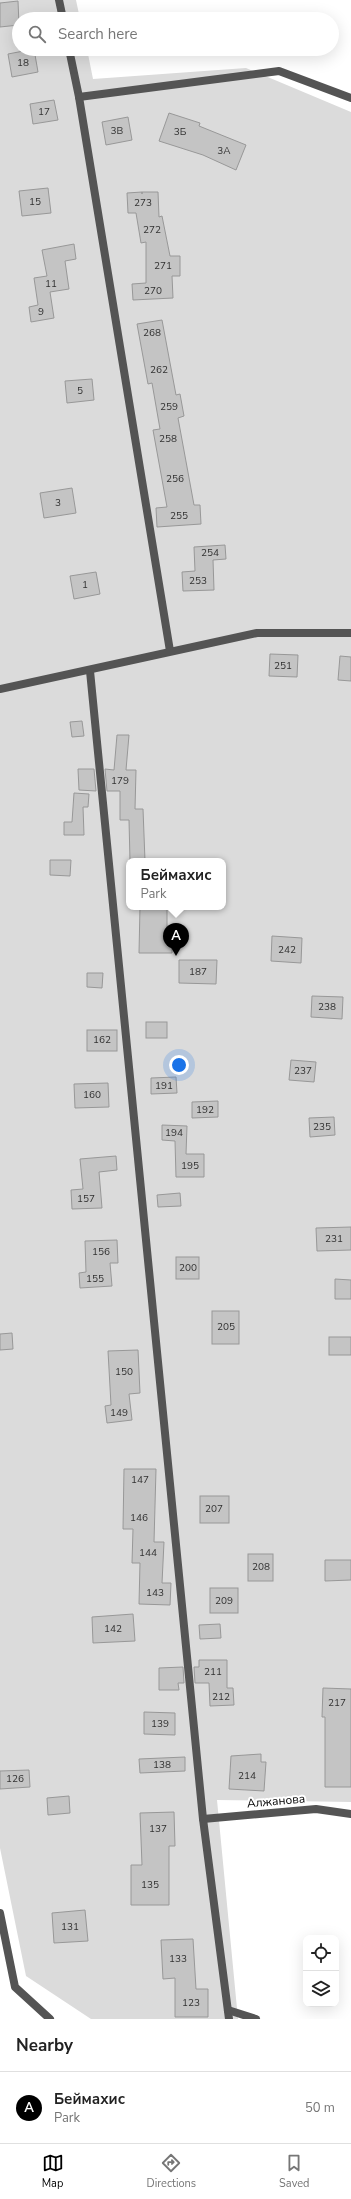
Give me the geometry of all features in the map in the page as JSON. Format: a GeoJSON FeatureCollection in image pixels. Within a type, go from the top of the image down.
{"type":"FeatureCollection","features":[{"type":"Feature","properties":{"kind":"street"},"geometry":{"type":"LineString","coordinates":[[59,0],[62,12]]}},
{"type":"Feature","properties":{"kind":"street"},"geometry":{"type":"LineString","coordinates":[[70,56],[79,97],[170,651]]}},
{"type":"Feature","properties":{"kind":"street"},"geometry":{"type":"LineString","coordinates":[[79,97],[279,71],[351,98]]}},
{"type":"Feature","properties":{"kind":"street"},"geometry":{"type":"LineString","coordinates":[[0,689],[90,671],[170,651],[257,633],[351,633]]}},
{"type":"Feature","properties":{"kind":"street"},"geometry":{"type":"LineString","coordinates":[[90,671],[203,1818],[229,2019]]}},
{"type":"Feature","properties":{"kind":"street","name":"Алжанова"},"geometry":{"type":"LineString","coordinates":[[203,1818],[316,1809],[351,1814]]}},
{"type":"Feature","properties":{"kind":"street"},"geometry":{"type":"LineString","coordinates":[[0,1913],[15,1987],[50,2019]]}},
{"type":"Feature","properties":{"kind":"street"},"geometry":{"type":"LineString","coordinates":[[228,2010],[256,2019]]}},
{"type":"Feature","properties":{"kind":"shaded area"},"geometry":{"type":"Polygon","coordinates":[[[0,0],[76,0],[79,12],[12,12],[12,56],[88,56],[93,79],[246,68],[351,112],[351,1802],[217,1800],[238,2019],[91,2019],[26,1976],[0,1848],[0,0]]]}},
{"type":"Feature","properties":{"kind":"building"},"geometry":{"type":"Polygon","coordinates":[[[18,1],[18,12],[12,12],[12,26],[0,27],[0,3],[18,1]]]}},
{"type":"Feature","properties":{"kind":"building"},"geometry":{"type":"Polygon","coordinates":[[[12,53],[12,56],[35,56],[38,72],[12,77],[8,54],[12,53]]]}},
{"type":"Feature","properties":{"kind":"building"},"geometry":{"type":"Polygon","coordinates":[[[54,100],[58,120],[33,124],[30,104],[54,100]]]}},
{"type":"Feature","properties":{"kind":"building"},"geometry":{"type":"Polygon","coordinates":[[[169,113],[200,123],[199,126],[246,145],[236,170],[203,155],[159,141],[169,113]]]}},
{"type":"Feature","properties":{"kind":"building"},"geometry":{"type":"Polygon","coordinates":[[[128,117],[132,140],[106,145],[102,122],[128,117]]]}},
{"type":"Feature","properties":{"kind":"building"},"geometry":{"type":"Polygon","coordinates":[[[48,188],[51,213],[22,216],[19,191],[48,188]]]}},
{"type":"Feature","properties":{"kind":"building"},"geometry":{"type":"Polygon","coordinates":[[[158,192],[159,217],[162,216],[170,256],[180,256],[180,276],[172,276],[173,298],[133,300],[132,284],[146,283],[146,242],[141,243],[136,213],[128,213],[127,193],[158,192]]]}},
{"type":"Feature","properties":{"kind":"building"},"geometry":{"type":"Polygon","coordinates":[[[74,244],[76,259],[65,261],[69,289],[50,292],[54,318],[31,322],[29,307],[38,305],[34,278],[47,276],[42,250],[74,244]]]}},
{"type":"Feature","properties":{"kind":"building"},"geometry":{"type":"Polygon","coordinates":[[[162,320],[176,395],[180,394],[184,416],[178,418],[194,505],[200,505],[201,524],[157,527],[156,508],[167,507],[153,430],[160,429],[152,383],[148,384],[137,324],[162,320]]]}},
{"type":"Feature","properties":{"kind":"building"},"geometry":{"type":"Polygon","coordinates":[[[92,379],[94,400],[67,403],[65,381],[92,379]]]}},
{"type":"Feature","properties":{"kind":"building"},"geometry":{"type":"Polygon","coordinates":[[[72,488],[76,513],[44,518],[40,493],[72,488]]]}},
{"type":"Feature","properties":{"kind":"building"},"geometry":{"type":"Polygon","coordinates":[[[225,545],[226,559],[213,560],[214,590],[183,591],[182,572],[195,571],[194,547],[225,545]]]}},
{"type":"Feature","properties":{"kind":"building"},"geometry":{"type":"Polygon","coordinates":[[[96,572],[100,594],[74,599],[70,576],[96,572]]]}},
{"type":"Feature","properties":{"kind":"building"},"geometry":{"type":"Polygon","coordinates":[[[270,654],[298,655],[297,677],[269,676],[270,654]]]}},
{"type":"Feature","properties":{"kind":"building"},"geometry":{"type":"Polygon","coordinates":[[[340,656],[351,657],[351,681],[338,680],[340,656]]]}},
{"type":"Feature","properties":{"kind":"building"},"geometry":{"type":"Polygon","coordinates":[[[82,721],[84,736],[72,737],[70,722],[82,721]]]}},
{"type":"Feature","properties":{"kind":"building"},"geometry":{"type":"Polygon","coordinates":[[[117,735],[129,735],[126,770],[136,770],[135,809],[143,809],[145,858],[130,858],[129,820],[120,820],[120,791],[107,791],[105,769],[114,770],[117,735]]]}},
{"type":"Feature","properties":{"kind":"building"},"geometry":{"type":"Polygon","coordinates":[[[78,769],[94,769],[96,791],[79,790],[78,769]]]}},
{"type":"Feature","properties":{"kind":"building"},"geometry":{"type":"Polygon","coordinates":[[[74,793],[89,794],[88,807],[83,807],[84,835],[64,835],[64,822],[72,822],[74,793]]]}},
{"type":"Feature","properties":{"kind":"building"},"geometry":{"type":"Polygon","coordinates":[[[50,860],[71,860],[70,876],[50,875],[50,860]]]}},
{"type":"Feature","properties":{"kind":"building"},"geometry":{"type":"Polygon","coordinates":[[[140,910],[167,910],[167,935],[172,935],[172,953],[139,953],[140,910]]]}},
{"type":"Feature","properties":{"kind":"building"},"geometry":{"type":"Polygon","coordinates":[[[272,936],[302,938],[301,963],[271,961],[272,936]]]}},
{"type":"Feature","properties":{"kind":"building"},"geometry":{"type":"Polygon","coordinates":[[[179,960],[217,960],[216,984],[179,983],[179,960]]]}},
{"type":"Feature","properties":{"kind":"building"},"geometry":{"type":"Polygon","coordinates":[[[87,973],[103,973],[102,988],[87,987],[87,973]]]}},
{"type":"Feature","properties":{"kind":"building"},"geometry":{"type":"Polygon","coordinates":[[[312,996],[343,997],[342,1019],[311,1017],[312,996]]]}},
{"type":"Feature","properties":{"kind":"building"},"geometry":{"type":"Polygon","coordinates":[[[146,1022],[167,1022],[167,1038],[146,1038],[146,1022]]]}},
{"type":"Feature","properties":{"kind":"building"},"geometry":{"type":"Polygon","coordinates":[[[87,1030],[117,1030],[117,1051],[87,1051],[87,1030]]]}},
{"type":"Feature","properties":{"kind":"building"},"geometry":{"type":"Polygon","coordinates":[[[291,1060],[316,1062],[314,1082],[289,1080],[291,1060]]]}},
{"type":"Feature","properties":{"kind":"building"},"geometry":{"type":"Polygon","coordinates":[[[176,1077],[177,1093],[151,1094],[151,1078],[176,1077]]]}},
{"type":"Feature","properties":{"kind":"building"},"geometry":{"type":"Polygon","coordinates":[[[108,1083],[109,1107],[75,1108],[74,1084],[108,1083]]]}},
{"type":"Feature","properties":{"kind":"building"},"geometry":{"type":"Polygon","coordinates":[[[218,1101],[218,1117],[192,1118],[192,1102],[218,1101]]]}},
{"type":"Feature","properties":{"kind":"building"},"geometry":{"type":"Polygon","coordinates":[[[334,1117],[335,1135],[310,1137],[309,1118],[334,1117]]]}},
{"type":"Feature","properties":{"kind":"building"},"geometry":{"type":"Polygon","coordinates":[[[162,1125],[187,1126],[186,1154],[204,1154],[204,1177],[176,1177],[175,1141],[162,1140],[162,1125]]]}},
{"type":"Feature","properties":{"kind":"building"},"geometry":{"type":"Polygon","coordinates":[[[116,1156],[117,1170],[99,1172],[102,1208],[72,1209],[71,1190],[83,1189],[80,1159],[116,1156]]]}},
{"type":"Feature","properties":{"kind":"building"},"geometry":{"type":"Polygon","coordinates":[[[180,1193],[181,1206],[158,1207],[157,1195],[180,1193]]]}},
{"type":"Feature","properties":{"kind":"building"},"geometry":{"type":"Polygon","coordinates":[[[351,1227],[351,1250],[317,1251],[316,1228],[351,1227]]]}},
{"type":"Feature","properties":{"kind":"building"},"geometry":{"type":"Polygon","coordinates":[[[117,1240],[118,1263],[110,1263],[112,1286],[80,1288],[79,1273],[86,1272],[85,1241],[117,1240]]]}},
{"type":"Feature","properties":{"kind":"building"},"geometry":{"type":"Polygon","coordinates":[[[176,1257],[199,1257],[199,1279],[176,1279],[176,1257]]]}},
{"type":"Feature","properties":{"kind":"building"},"geometry":{"type":"Polygon","coordinates":[[[335,1279],[351,1280],[351,1299],[335,1299],[335,1279]]]}},
{"type":"Feature","properties":{"kind":"building"},"geometry":{"type":"Polygon","coordinates":[[[212,1311],[239,1311],[239,1344],[212,1344],[212,1311]]]}},
{"type":"Feature","properties":{"kind":"building"},"geometry":{"type":"Polygon","coordinates":[[[12,1333],[13,1349],[0,1350],[0,1334],[12,1333]]]}},
{"type":"Feature","properties":{"kind":"building"},"geometry":{"type":"Polygon","coordinates":[[[329,1337],[351,1337],[351,1355],[329,1355],[329,1337]]]}},
{"type":"Feature","properties":{"kind":"building"},"geometry":{"type":"Polygon","coordinates":[[[138,1350],[140,1393],[129,1394],[132,1420],[107,1423],[105,1406],[111,1405],[108,1351],[138,1350]]]}},
{"type":"Feature","properties":{"kind":"building"},"geometry":{"type":"Polygon","coordinates":[[[124,1469],[156,1469],[154,1542],[164,1542],[162,1583],[171,1583],[170,1605],[139,1604],[140,1563],[132,1563],[133,1529],[123,1529],[124,1469]]]}},
{"type":"Feature","properties":{"kind":"building"},"geometry":{"type":"Polygon","coordinates":[[[200,1496],[229,1496],[229,1523],[200,1523],[200,1496]]]}},
{"type":"Feature","properties":{"kind":"building"},"geometry":{"type":"Polygon","coordinates":[[[248,1554],[273,1554],[273,1581],[248,1581],[248,1554]]]}},
{"type":"Feature","properties":{"kind":"building"},"geometry":{"type":"Polygon","coordinates":[[[325,1560],[351,1560],[351,1580],[325,1581],[325,1560]]]}},
{"type":"Feature","properties":{"kind":"building"},"geometry":{"type":"Polygon","coordinates":[[[210,1588],[238,1588],[238,1613],[210,1613],[210,1588]]]}},
{"type":"Feature","properties":{"kind":"building"},"geometry":{"type":"Polygon","coordinates":[[[133,1614],[135,1641],[93,1643],[92,1617],[133,1614]]]}},
{"type":"Feature","properties":{"kind":"building"},"geometry":{"type":"Polygon","coordinates":[[[220,1624],[221,1638],[200,1639],[199,1625],[220,1624]]]}},
{"type":"Feature","properties":{"kind":"building"},"geometry":{"type":"Polygon","coordinates":[[[199,1660],[227,1660],[227,1688],[233,1688],[234,1705],[210,1706],[209,1683],[195,1683],[194,1667],[199,1667],[199,1660]]]}},
{"type":"Feature","properties":{"kind":"building"},"geometry":{"type":"Polygon","coordinates":[[[183,1667],[184,1683],[178,1683],[179,1690],[159,1690],[159,1668],[183,1667]]]}},
{"type":"Feature","properties":{"kind":"building"},"geometry":{"type":"Polygon","coordinates":[[[323,1688],[351,1689],[351,1787],[325,1787],[325,1717],[322,1717],[323,1688]]]}},
{"type":"Feature","properties":{"kind":"building"},"geometry":{"type":"Polygon","coordinates":[[[144,1712],[175,1713],[175,1735],[144,1734],[144,1712]]]}},
{"type":"Feature","properties":{"kind":"building"},"geometry":{"type":"Polygon","coordinates":[[[261,1754],[261,1762],[266,1762],[264,1791],[229,1789],[231,1756],[261,1754]]]}},
{"type":"Feature","properties":{"kind":"building"},"geometry":{"type":"Polygon","coordinates":[[[185,1757],[185,1771],[140,1773],[139,1759],[185,1757]]]}},
{"type":"Feature","properties":{"kind":"building"},"geometry":{"type":"Polygon","coordinates":[[[29,1770],[30,1787],[0,1789],[0,1771],[29,1770]]]}},
{"type":"Feature","properties":{"kind":"building"},"geometry":{"type":"Polygon","coordinates":[[[69,1796],[70,1813],[48,1815],[47,1798],[69,1796]]]}},
{"type":"Feature","properties":{"kind":"building"},"geometry":{"type":"Polygon","coordinates":[[[174,1812],[175,1846],[169,1846],[169,1905],[131,1905],[131,1865],[142,1865],[140,1813],[174,1812]]]}},
{"type":"Feature","properties":{"kind":"building"},"geometry":{"type":"Polygon","coordinates":[[[85,1910],[88,1941],[54,1943],[52,1913],[85,1910]]]}},
{"type":"Feature","properties":{"kind":"building"},"geometry":{"type":"Polygon","coordinates":[[[193,1939],[196,1989],[208,1989],[208,2017],[175,2017],[175,1978],[163,1979],[161,1940],[193,1939]]]}},
{"type":"Feature","properties":{"kind":"place","name":"Беймахис"},"geometry":{"type":"Point","coordinates":[176,956]}}]}
